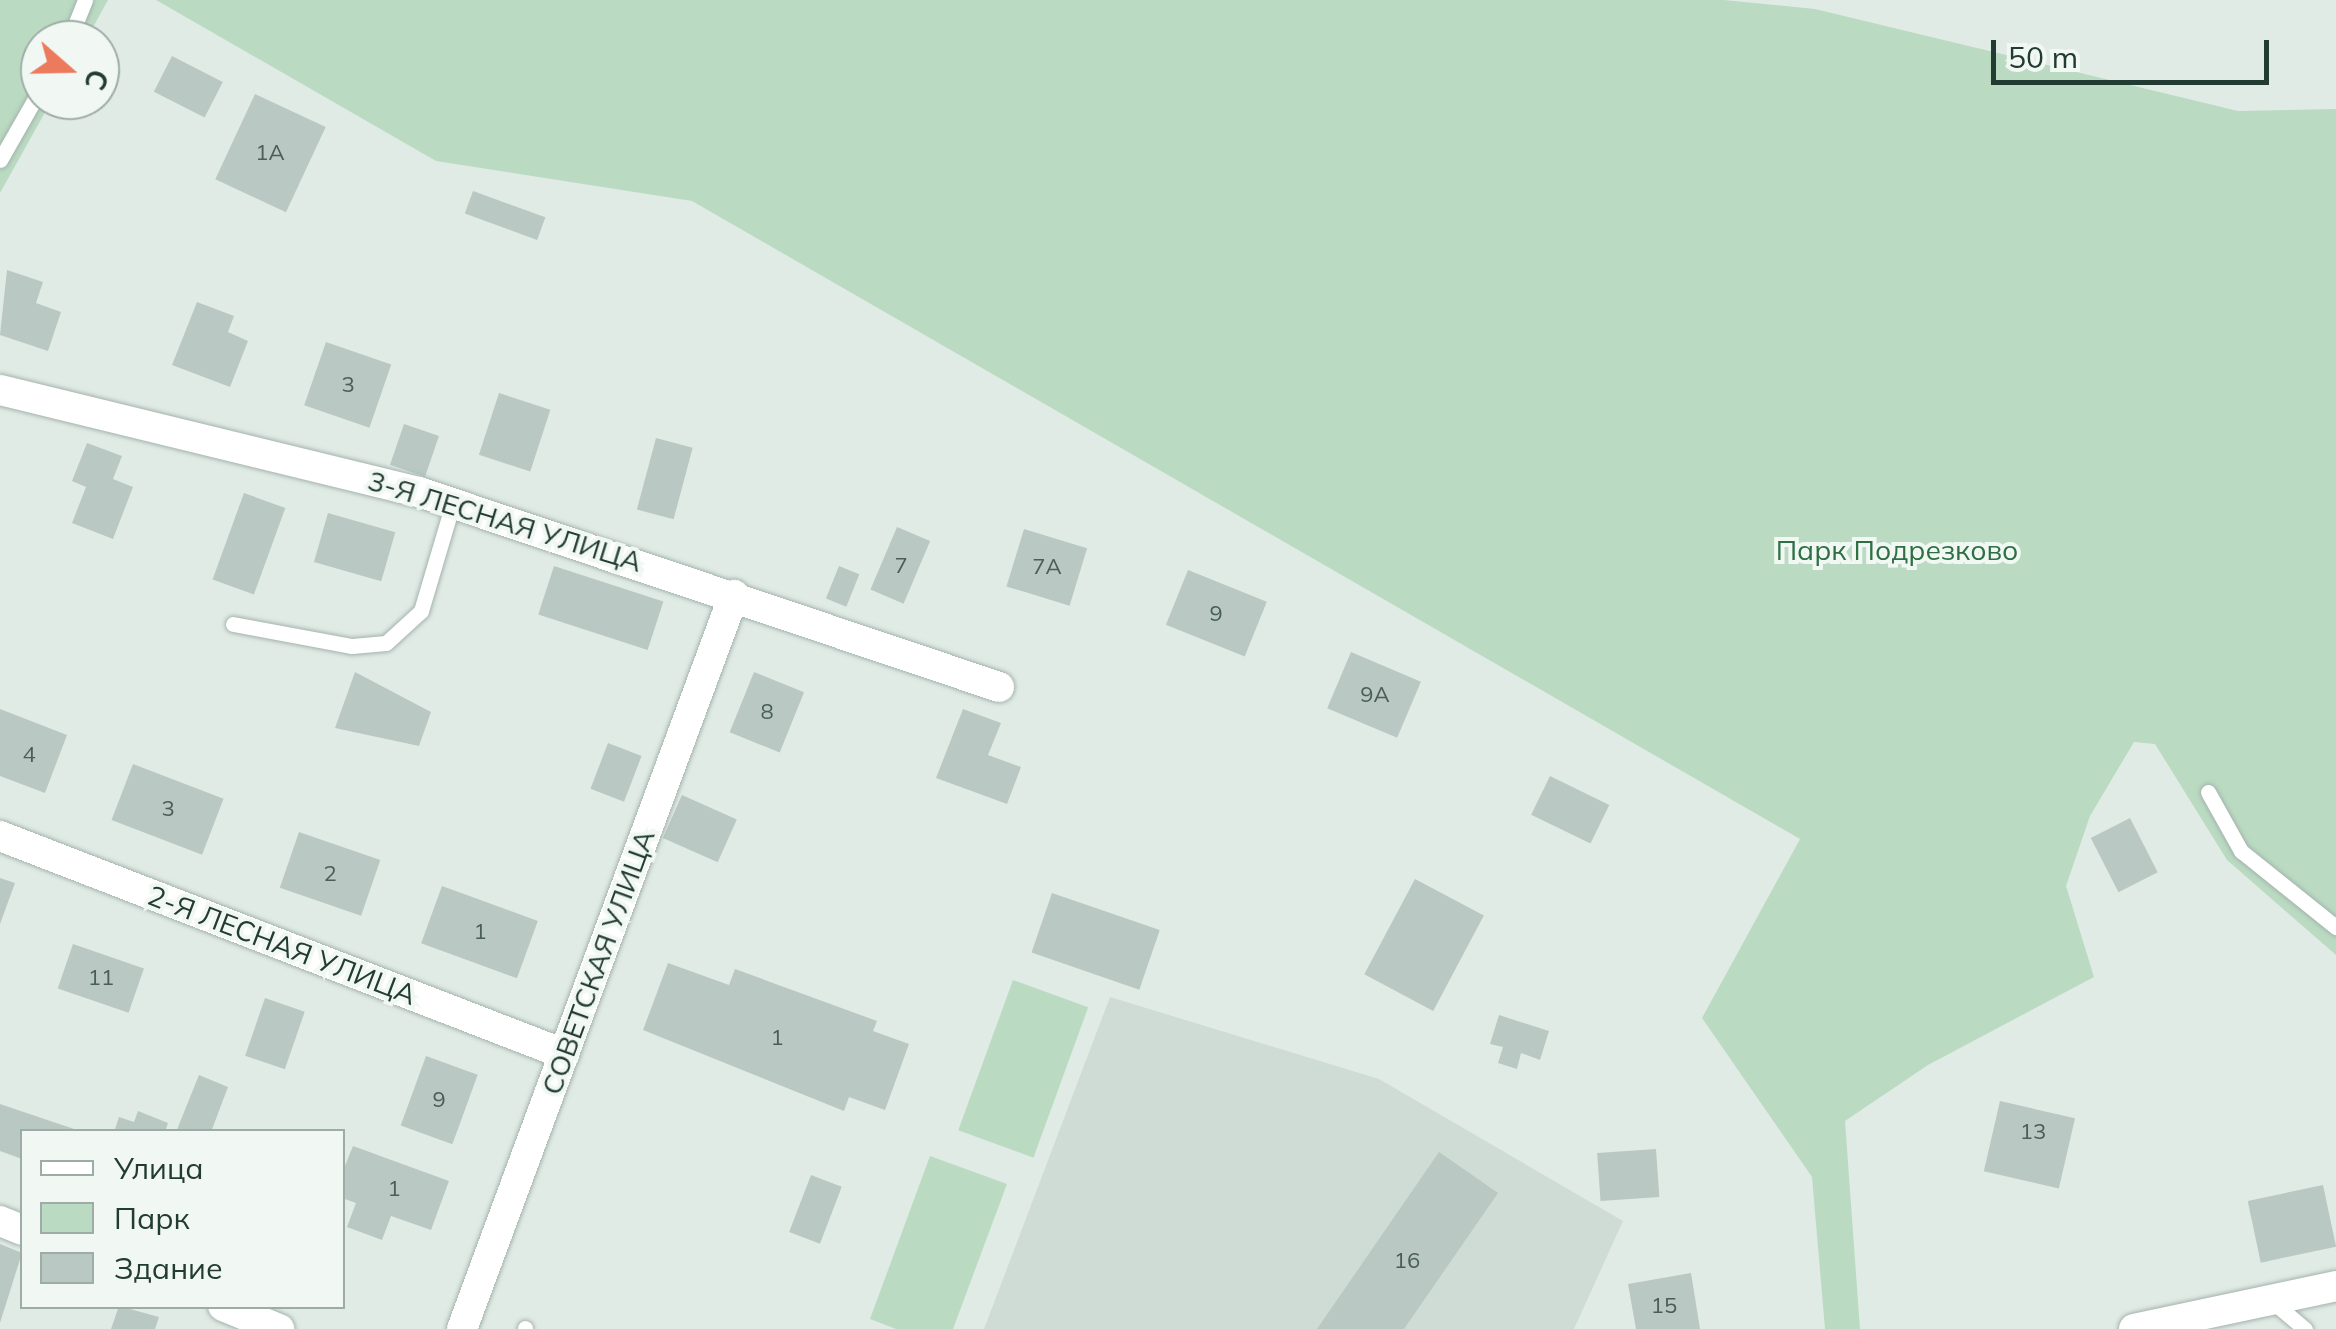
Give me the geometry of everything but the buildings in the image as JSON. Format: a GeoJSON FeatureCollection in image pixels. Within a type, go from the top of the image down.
{"type":"FeatureCollection","features":[{"type":"Feature","properties":{"kind":"street","name":"3-Я ЛЕСНАЯ УЛИЦА"},"geometry":{"type":"LineString","coordinates":[[0,390],[453,503],[999,686]]}},
{"type":"Feature","properties":{"kind":"street","name":"СОВЕТСКАЯ УЛИЦА"},"geometry":{"type":"LineString","coordinates":[[462,1329],[734,595]]}},
{"type":"Feature","properties":{"kind":"street","name":"2-Я ЛЕСНАЯ УЛИЦА"},"geometry":{"type":"LineString","coordinates":[[0,836],[564,1054]]}},
{"type":"Feature","properties":{"kind":"street"},"geometry":{"type":"LineString","coordinates":[[2134,1329],[2336,1286]]}},
{"type":"Feature","properties":{"kind":"street"},"geometry":{"type":"LineString","coordinates":[[230,1309],[279,1329]]}},
{"type":"Feature","properties":{"kind":"lane"},"geometry":{"type":"LineString","coordinates":[[0,160],[23,120]]}},
{"type":"Feature","properties":{"kind":"lane"},"geometry":{"type":"LineString","coordinates":[[234,624],[352,646],[386,644],[421,611],[453,503]]}},
{"type":"Feature","properties":{"kind":"lane"},"geometry":{"type":"LineString","coordinates":[[2208,792],[2241,851],[2336,927]]}},
{"type":"Feature","properties":{"kind":"lane"},"geometry":{"type":"LineString","coordinates":[[2270,1300],[2305,1329]]}},
{"type":"Feature","properties":{"kind":"shaded area"},"geometry":{"type":"Polygon","coordinates":[[[1110,997],[1379,1079],[1623,1221],[1574,1329],[984,1329],[1110,997]]]}},
{"type":"Feature","properties":{"kind":"green space"},"geometry":{"type":"Polygon","coordinates":[[[0,0],[108,0],[97,20],[20,20],[20,120],[41,120],[0,193],[0,0]]]}},
{"type":"Feature","properties":{"kind":"green space","name":"Парк Подрезково"},"geometry":{"type":"Polygon","coordinates":[[[156,0],[1724,0],[1815,9],[2238,111],[2336,109],[2336,955],[2227,860],[2155,744],[2134,742],[2090,816],[2066,886],[2094,977],[1928,1065],[1845,1121],[1860,1329],[1825,1329],[1812,1177],[1702,1018],[1800,839],[692,201],[436,161],[156,0]]]}},
{"type":"Feature","properties":{"kind":"green space"},"geometry":{"type":"Polygon","coordinates":[[[1013,980],[1088,1007],[1033,1158],[958,1130],[1013,980]]]}},
{"type":"Feature","properties":{"kind":"green space"},"geometry":{"type":"Polygon","coordinates":[[[930,1156],[1007,1184],[953,1329],[896,1329],[870,1319],[930,1156]]]}}]}
